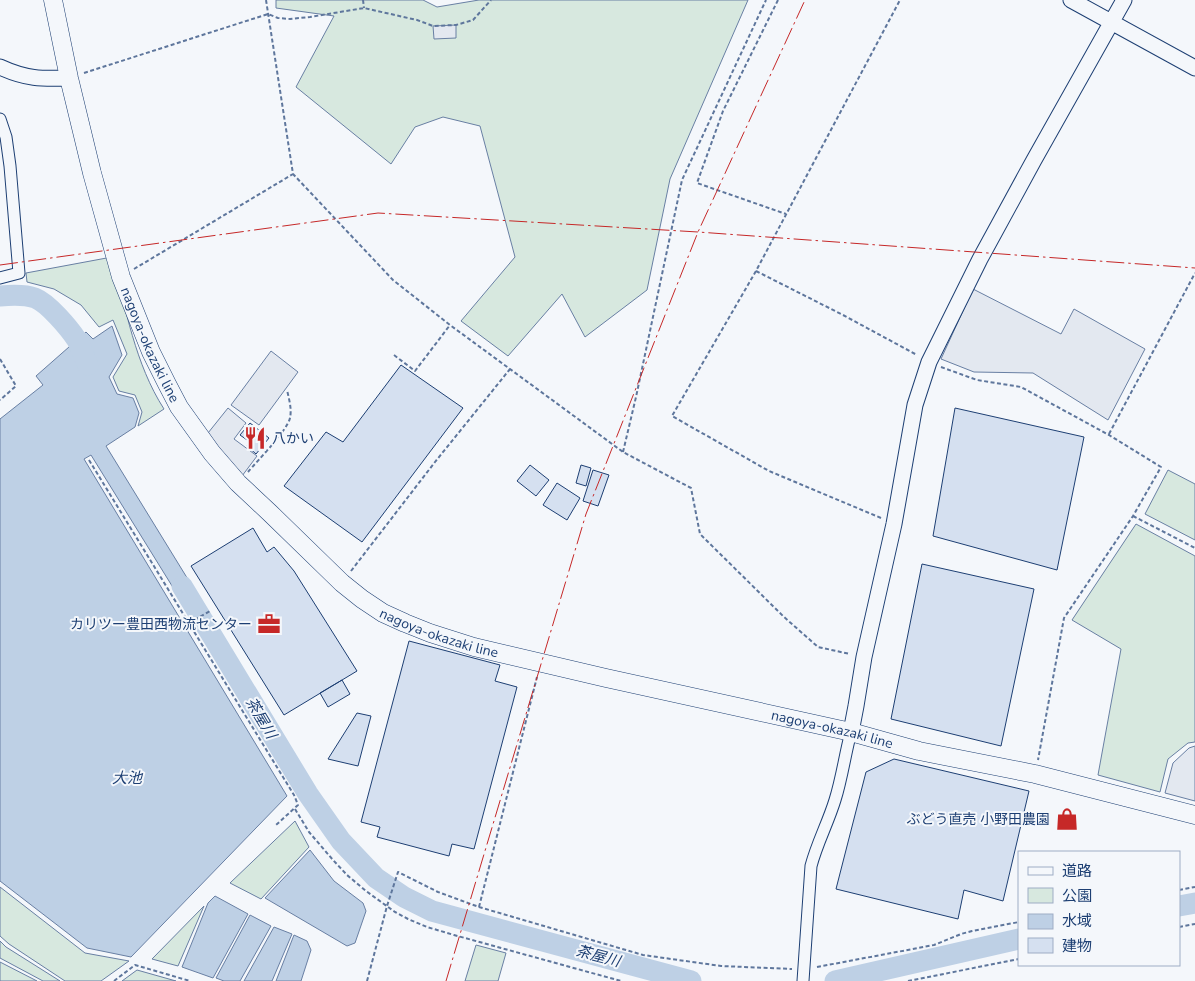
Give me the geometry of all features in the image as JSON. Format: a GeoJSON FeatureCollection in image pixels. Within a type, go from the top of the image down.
{"type":"FeatureCollection","features":[{"type":"Feature","properties":{"kind":"main road","name":"nagoya-okazaki line"},"geometry":{"type":"LineString","coordinates":[[53,0],[69,78],[101,207],[121,277],[151,352],[180,407],[212,453],[238,483],[342,583],[362,598],[383,612],[430,633],[474,647],[851,732],[919,751],[1035,774],[1195,815]]}},
{"type":"Feature","properties":{"kind":"street"},"geometry":{"type":"LineString","coordinates":[[1071,0],[1195,68]]}},
{"type":"Feature","properties":{"kind":"street"},"geometry":{"type":"LineString","coordinates":[[803,975],[811,866],[815,850],[835,800],[851,732],[864,656],[894,524],[915,405],[929,362],[980,258],[1124,0]]}},
{"type":"Feature","properties":{"kind":"street"},"geometry":{"type":"LineString","coordinates":[[0,67],[16,74],[30,77],[44,79],[69,78]]}},
{"type":"Feature","properties":{"kind":"street"},"geometry":{"type":"LineString","coordinates":[[0,120],[6,137],[10,166],[19,273],[0,278]]}},
{"type":"Feature","properties":{"kind":"path"},"geometry":{"type":"LineString","coordinates":[[266,0],[293,174],[393,280],[450,325],[623,452],[692,488],[700,534],[784,617],[818,647],[864,656]]}},
{"type":"Feature","properties":{"kind":"path"},"geometry":{"type":"LineString","coordinates":[[364,0],[364,8]]}},
{"type":"Feature","properties":{"kind":"path"},"geometry":{"type":"LineString","coordinates":[[69,78],[268,14],[278,18],[290,19],[364,8],[417,20],[433,26],[456,25],[474,20],[490,0]]}},
{"type":"Feature","properties":{"kind":"path"},"geometry":{"type":"LineString","coordinates":[[623,452],[682,180],[766,0]]}},
{"type":"Feature","properties":{"kind":"path"},"geometry":{"type":"LineString","coordinates":[[778,0],[723,111],[696,183],[786,214]]}},
{"type":"Feature","properties":{"kind":"path"},"geometry":{"type":"LineString","coordinates":[[894,524],[770,471],[672,416],[756,271],[900,0]]}},
{"type":"Feature","properties":{"kind":"path"},"geometry":{"type":"LineString","coordinates":[[121,277],[293,174]]}},
{"type":"Feature","properties":{"kind":"path"},"geometry":{"type":"LineString","coordinates":[[756,271],[843,315],[929,362],[977,380],[1021,387],[1108,434],[1161,467],[1133,516],[1064,618],[1035,774]]}},
{"type":"Feature","properties":{"kind":"path"},"geometry":{"type":"LineString","coordinates":[[1108,434],[1195,273]]}},
{"type":"Feature","properties":{"kind":"path"},"geometry":{"type":"LineString","coordinates":[[394,355],[415,371],[450,325]]}},
{"type":"Feature","properties":{"kind":"path"},"geometry":{"type":"LineString","coordinates":[[0,359],[16,386],[0,400]]}},
{"type":"Feature","properties":{"kind":"path"},"geometry":{"type":"LineString","coordinates":[[342,583],[510,368]]}},
{"type":"Feature","properties":{"kind":"path"},"geometry":{"type":"LineString","coordinates":[[238,483],[284,430],[290,419],[290,403],[287,390]]}},
{"type":"Feature","properties":{"kind":"path"},"geometry":{"type":"LineString","coordinates":[[89,460],[294,795],[298,805],[276,825]]}},
{"type":"Feature","properties":{"kind":"path"},"geometry":{"type":"LineString","coordinates":[[1133,516],[1195,548]]}},
{"type":"Feature","properties":{"kind":"path"},"geometry":{"type":"LineString","coordinates":[[188,623],[210,610]]}},
{"type":"Feature","properties":{"kind":"path"},"geometry":{"type":"LineString","coordinates":[[479,907],[540,662]]}},
{"type":"Feature","properties":{"kind":"path"},"geometry":{"type":"LineString","coordinates":[[295,809],[309,832],[347,875],[395,912],[408,919],[427,927],[475,941],[621,981]]}},
{"type":"Feature","properties":{"kind":"path"},"geometry":{"type":"LineString","coordinates":[[367,981],[398,872],[438,892],[479,907],[643,955],[803,975],[934,945],[966,932],[1018,922]]}},
{"type":"Feature","properties":{"kind":"path"},"geometry":{"type":"LineString","coordinates":[[1180,890],[1195,887]]}},
{"type":"Feature","properties":{"kind":"path"},"geometry":{"type":"LineString","coordinates":[[1180,927],[1195,924]]}},
{"type":"Feature","properties":{"kind":"path"},"geometry":{"type":"LineString","coordinates":[[908,981],[1018,959]]}},
{"type":"Feature","properties":{"kind":"path"},"geometry":{"type":"LineString","coordinates":[[114,981],[135,966],[190,981]]}},
{"type":"Feature","properties":{"kind":"green space"},"geometry":{"type":"Polygon","coordinates":[[[276,0],[423,0],[437,7],[479,0],[748,0],[670,179],[647,290],[585,337],[562,294],[508,356],[461,321],[515,257],[480,126],[443,117],[415,127],[391,164],[296,87],[334,16],[276,8],[276,0]]]}},
{"type":"Feature","properties":{"kind":"green space"},"geometry":{"type":"Polygon","coordinates":[[[112,257],[138,355],[154,392],[164,409],[138,426],[142,412],[135,395],[119,391],[113,377],[127,354],[113,320],[99,327],[81,305],[54,289],[27,282],[26,273],[112,257]]]}},
{"type":"Feature","properties":{"kind":"green space"},"geometry":{"type":"Polygon","coordinates":[[[1168,470],[1195,484],[1195,540],[1145,514],[1168,470]]]}},
{"type":"Feature","properties":{"kind":"green space"},"geometry":{"type":"Polygon","coordinates":[[[1136,524],[1195,556],[1195,742],[1188,743],[1168,759],[1160,792],[1098,775],[1121,649],[1072,620],[1136,524]]]}},
{"type":"Feature","properties":{"kind":"green space"},"geometry":{"type":"Polygon","coordinates":[[[295,821],[309,847],[261,899],[230,883],[295,821]]]}},
{"type":"Feature","properties":{"kind":"green space"},"geometry":{"type":"Polygon","coordinates":[[[0,887],[85,953],[129,961],[101,981],[65,981],[0,936],[0,887]]]}},
{"type":"Feature","properties":{"kind":"green space"},"geometry":{"type":"Polygon","coordinates":[[[204,906],[178,966],[152,959],[204,906]]]}},
{"type":"Feature","properties":{"kind":"green space"},"geometry":{"type":"Polygon","coordinates":[[[0,941],[6,947],[60,981],[43,981],[0,958],[0,941]]]}},
{"type":"Feature","properties":{"kind":"green space"},"geometry":{"type":"Polygon","coordinates":[[[476,945],[506,953],[498,981],[465,981],[476,945]]]}},
{"type":"Feature","properties":{"kind":"green space"},"geometry":{"type":"Polygon","coordinates":[[[0,962],[37,981],[0,981],[0,962]]]}},
{"type":"Feature","properties":{"kind":"green space"},"geometry":{"type":"Polygon","coordinates":[[[137,970],[176,981],[122,981],[137,970]]]}},
{"type":"Feature","properties":{"kind":"shaded area"},"geometry":{"type":"Polygon","coordinates":[[[456,25],[456,38],[434,39],[433,26],[456,25]]]}},
{"type":"Feature","properties":{"kind":"shaded area"},"geometry":{"type":"Polygon","coordinates":[[[973,289],[1061,334],[1074,309],[1145,349],[1108,420],[1033,373],[974,372],[941,359],[973,289]]]}},
{"type":"Feature","properties":{"kind":"shaded area"},"geometry":{"type":"Polygon","coordinates":[[[271,351],[298,372],[259,425],[231,405],[271,351]]]}},
{"type":"Feature","properties":{"kind":"shaded area"},"geometry":{"type":"Polygon","coordinates":[[[228,408],[246,423],[234,439],[257,456],[242,476],[204,438],[228,408]]]}},
{"type":"Feature","properties":{"kind":"shaded area"},"geometry":{"type":"Polygon","coordinates":[[[1195,746],[1195,801],[1165,793],[1173,763],[1189,748],[1195,746]]]}},
{"type":"Feature","properties":{"kind":"water","name":"大池"},"geometry":{"type":"Polygon","coordinates":[[[112,326],[122,355],[109,377],[117,394],[133,398],[139,413],[135,427],[106,446],[205,607],[190,615],[91,455],[84,459],[287,796],[131,957],[87,948],[0,881],[0,419],[43,385],[36,376],[86,332],[93,339],[112,326]]]}},
{"type":"Feature","properties":{"kind":"water"},"geometry":{"type":"Polygon","coordinates":[[[310,850],[334,881],[363,903],[366,911],[355,943],[347,946],[265,898],[310,850]]]}},
{"type":"Feature","properties":{"kind":"water"},"geometry":{"type":"Polygon","coordinates":[[[215,896],[248,914],[213,978],[182,967],[208,903],[215,896]]]}},
{"type":"Feature","properties":{"kind":"water"},"geometry":{"type":"Polygon","coordinates":[[[250,915],[271,926],[240,981],[224,981],[216,978],[250,915]]]}},
{"type":"Feature","properties":{"kind":"water"},"geometry":{"type":"Polygon","coordinates":[[[274,927],[292,934],[272,981],[244,981],[274,927]]]}},
{"type":"Feature","properties":{"kind":"water"},"geometry":{"type":"Polygon","coordinates":[[[294,935],[307,941],[311,950],[301,981],[276,981],[294,935]]]}},
{"type":"Feature","properties":{"kind":"building"},"geometry":{"type":"Polygon","coordinates":[[[401,365],[463,408],[362,542],[284,486],[326,432],[343,442],[401,365]]]}},
{"type":"Feature","properties":{"kind":"building"},"geometry":{"type":"Polygon","coordinates":[[[955,408],[1084,437],[1057,570],[933,536],[955,408]]]}},
{"type":"Feature","properties":{"kind":"building"},"geometry":{"type":"Polygon","coordinates":[[[250,423],[269,438],[256,454],[247,446],[250,442],[240,435],[250,423]]]}},
{"type":"Feature","properties":{"kind":"building"},"geometry":{"type":"Polygon","coordinates":[[[530,465],[549,480],[536,496],[517,481],[530,465]]]}},
{"type":"Feature","properties":{"kind":"building"},"geometry":{"type":"Polygon","coordinates":[[[581,465],[591,468],[586,486],[576,483],[581,465]]]}},
{"type":"Feature","properties":{"kind":"building"},"geometry":{"type":"Polygon","coordinates":[[[593,470],[609,475],[598,506],[583,501],[593,470]]]}},
{"type":"Feature","properties":{"kind":"building"},"geometry":{"type":"Polygon","coordinates":[[[557,483],[580,498],[567,520],[543,505],[557,483]]]}},
{"type":"Feature","properties":{"kind":"building"},"geometry":{"type":"Polygon","coordinates":[[[253,528],[267,552],[274,547],[294,571],[357,671],[284,715],[191,566],[253,528]]]}},
{"type":"Feature","properties":{"kind":"building"},"geometry":{"type":"Polygon","coordinates":[[[922,564],[1034,589],[1001,746],[891,719],[922,564]]]}},
{"type":"Feature","properties":{"kind":"building"},"geometry":{"type":"Polygon","coordinates":[[[409,641],[500,665],[495,681],[517,687],[474,849],[452,844],[449,856],[377,837],[380,827],[361,822],[409,641]]]}},
{"type":"Feature","properties":{"kind":"building"},"geometry":{"type":"Polygon","coordinates":[[[342,680],[350,694],[328,707],[320,693],[342,680]]]}},
{"type":"Feature","properties":{"kind":"building"},"geometry":{"type":"Polygon","coordinates":[[[357,713],[371,716],[358,766],[328,759],[357,713]]]}},
{"type":"Feature","properties":{"kind":"building"},"geometry":{"type":"Polygon","coordinates":[[[894,759],[1029,791],[1003,901],[964,890],[958,919],[836,889],[866,772],[894,759]]]}},
{"type":"Feature","properties":{"kind":"waterway","name":"茶屋川"},"geometry":{"type":"LineString","coordinates":[[0,296],[26,296],[35,298],[46,305],[64,323],[77,340],[88,365]]}},
{"type":"Feature","properties":{"kind":"waterway","name":"茶屋川"},"geometry":{"type":"LineString","coordinates":[[182,586],[308,794],[341,841],[376,878],[404,897],[432,911],[691,981]]}},
{"type":"Feature","properties":{"kind":"waterway","name":"茶屋川"},"geometry":{"type":"LineString","coordinates":[[1180,906],[1195,903]]}},
{"type":"Feature","properties":{"kind":"waterway","name":"茶屋川"},"geometry":{"type":"LineString","coordinates":[[835,981],[1018,939]]}},
{"type":"Feature","properties":{"kind":"power"},"geometry":{"type":"LineString","coordinates":[[446,981],[586,514],[698,232],[805,0]]}},
{"type":"Feature","properties":{"kind":"power"},"geometry":{"type":"LineString","coordinates":[[0,265],[378,213],[698,232],[1195,268]]}},
{"type":"Feature","properties":{"kind":"place","name":"八かい"},"geometry":{"type":"Point","coordinates":[255,438]}},
{"type":"Feature","properties":{"kind":"place","name":"カリツー豊田西物流センター"},"geometry":{"type":"Point","coordinates":[269,624]}},
{"type":"Feature","properties":{"kind":"place","name":"ぶどう直売 小野田農園"},"geometry":{"type":"Point","coordinates":[1067,819]}}]}
